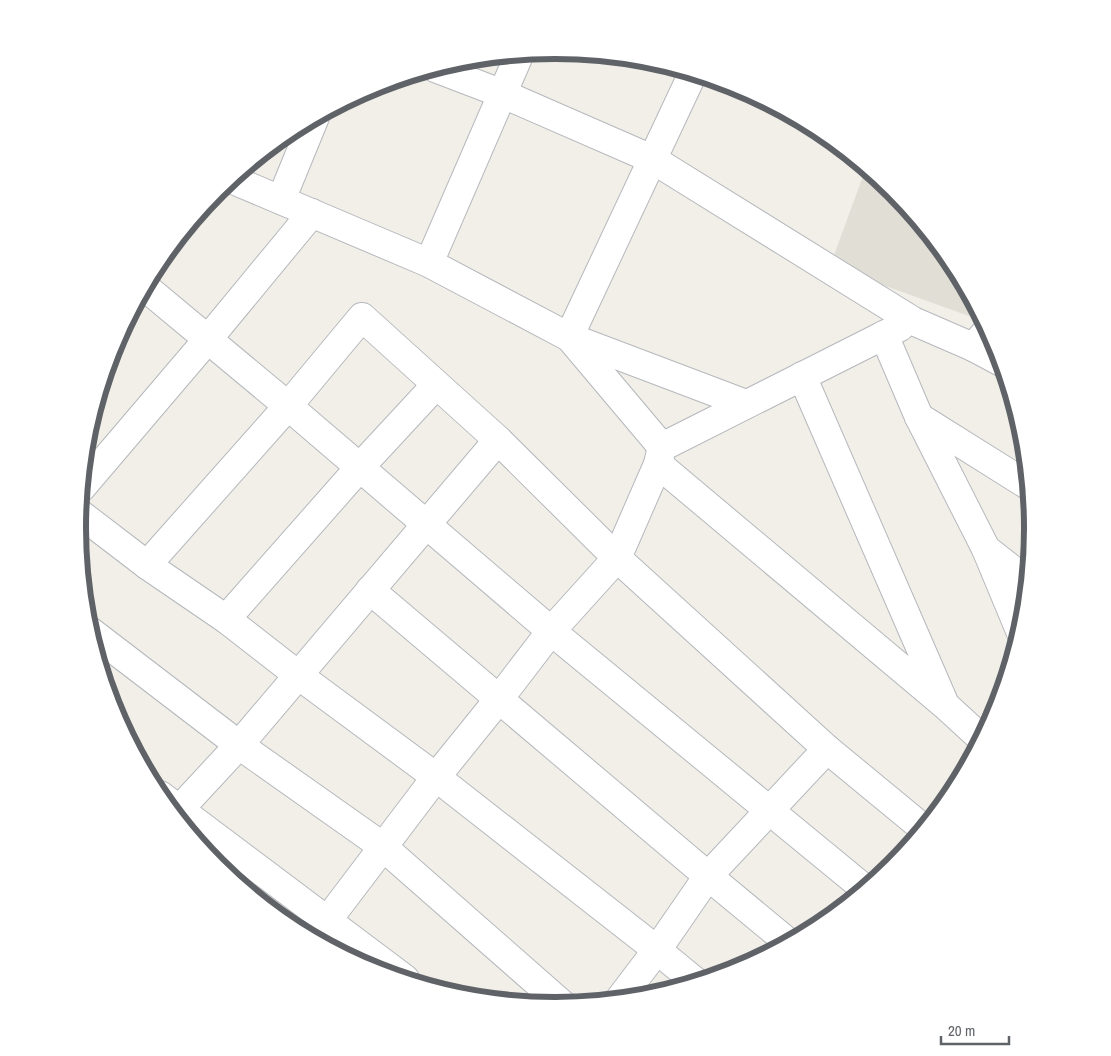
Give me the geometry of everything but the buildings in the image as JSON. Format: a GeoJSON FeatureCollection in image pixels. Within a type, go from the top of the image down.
{"type":"FeatureCollection","features":[{"type":"Feature","properties":{"kind":"street"},"geometry":{"type":"LineString","coordinates":[[428,263],[517,61]]}},
{"type":"Feature","properties":{"kind":"street"},"geometry":{"type":"LineString","coordinates":[[446,72],[502,94],[652,159],[913,321],[981,338]]}},
{"type":"Feature","properties":{"kind":"street"},"geometry":{"type":"LineString","coordinates":[[569,337],[690,79]]}},
{"type":"Feature","properties":{"kind":"street"},"geometry":{"type":"LineString","coordinates":[[281,200],[310,129]]}},
{"type":"Feature","properties":{"kind":"street"},"geometry":{"type":"LineString","coordinates":[[239,182],[428,263],[569,337],[746,404]]}},
{"type":"Feature","properties":{"kind":"street"},"geometry":{"type":"LineString","coordinates":[[89,479],[312,213]]}},
{"type":"Feature","properties":{"kind":"street"},"geometry":{"type":"LineString","coordinates":[[150,292],[288,406],[551,631],[860,885]]}},
{"type":"Feature","properties":{"kind":"street"},"geometry":{"type":"LineString","coordinates":[[147,565],[288,406],[362,317],[498,440],[617,558],[827,749],[919,825]]}},
{"type":"Feature","properties":{"kind":"street"},"geometry":{"type":"LineString","coordinates":[[320,930],[382,846],[551,631],[617,558],[660,455],[746,404],[913,321]]}},
{"type":"Feature","properties":{"kind":"street"},"geometry":{"type":"LineString","coordinates":[[884,335],[919,417],[986,550],[1016,621]]}},
{"type":"Feature","properties":{"kind":"street"},"geometry":{"type":"LineString","coordinates":[[569,337],[660,455],[977,734]]}},
{"type":"Feature","properties":{"kind":"street"},"geometry":{"type":"LineString","coordinates":[[802,376],[945,706]]}},
{"type":"Feature","properties":{"kind":"street"},"geometry":{"type":"LineString","coordinates":[[226,619],[360,467],[436,385]]}},
{"type":"Feature","properties":{"kind":"street"},"geometry":{"type":"LineString","coordinates":[[919,417],[1022,482]]}},
{"type":"Feature","properties":{"kind":"street"},"geometry":{"type":"LineString","coordinates":[[175,803],[239,745],[498,440]]}},
{"type":"Feature","properties":{"kind":"street"},"geometry":{"type":"LineString","coordinates":[[86,519],[147,565],[226,619],[436,777],[690,977]]}},
{"type":"Feature","properties":{"kind":"street"},"geometry":{"type":"LineString","coordinates":[[986,550],[1022,578]]}},
{"type":"Feature","properties":{"kind":"street"},"geometry":{"type":"LineString","coordinates":[[370,590],[784,938]]}},
{"type":"Feature","properties":{"kind":"street"},"geometry":{"type":"LineString","coordinates":[[99,638],[239,745],[382,846],[554,997]]}},
{"type":"Feature","properties":{"kind":"street"},"geometry":{"type":"LineString","coordinates":[[625,992],[657,950],[708,876],[827,749]]}},
{"type":"Feature","properties":{"kind":"street"},"geometry":{"type":"LineString","coordinates":[[192,824],[320,930],[368,958]]}},
{"type":"Feature","properties":{"kind":"shaded area"},"geometry":{"type":"Polygon","coordinates":[[[864,174],[887,196],[928,242],[946,267],[975,318],[830,266],[864,174]]]}}]}
